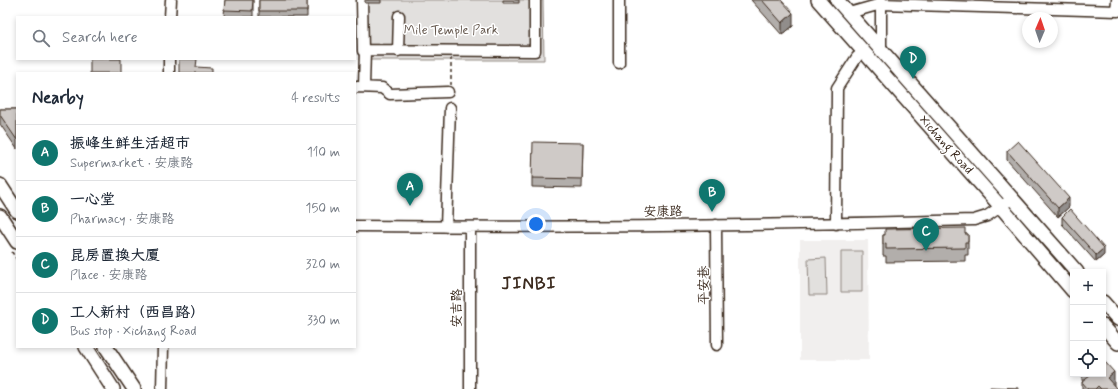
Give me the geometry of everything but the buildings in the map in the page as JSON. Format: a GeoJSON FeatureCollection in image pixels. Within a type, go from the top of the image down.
{"type":"FeatureCollection","features":[{"type":"Feature","properties":{"kind":"main road","name":"Xichang Road"},"geometry":{"type":"LineString","coordinates":[[818,0],[1070,288]]}},
{"type":"Feature","properties":{"kind":"main road","name":"Xichang Road"},"geometry":{"type":"LineString","coordinates":[[837,0],[1074,269]]}},
{"type":"Feature","properties":{"kind":"main road"},"geometry":{"type":"LineString","coordinates":[[0,185],[16,209]]}},
{"type":"Feature","properties":{"kind":"main road"},"geometry":{"type":"LineString","coordinates":[[0,216],[16,240]]}},
{"type":"Feature","properties":{"kind":"main road"},"geometry":{"type":"LineString","coordinates":[[1106,305],[1118,319]]}},
{"type":"Feature","properties":{"kind":"main road"},"geometry":{"type":"LineString","coordinates":[[1106,330],[1118,344]]}},
{"type":"Feature","properties":{"kind":"main road"},"geometry":{"type":"LineString","coordinates":[[87,348],[113,389]]}},
{"type":"Feature","properties":{"kind":"main road"},"geometry":{"type":"LineString","coordinates":[[107,348],[134,389]]}},
{"type":"Feature","properties":{"kind":"street"},"geometry":{"type":"LineString","coordinates":[[170,16],[171,0]]}},
{"type":"Feature","properties":{"kind":"street"},"geometry":{"type":"LineString","coordinates":[[362,0],[363,50],[365,50],[360,88],[382,88],[390,94],[449,90]]}},
{"type":"Feature","properties":{"kind":"street"},"geometry":{"type":"LineString","coordinates":[[365,50],[535,51],[535,0]]}},
{"type":"Feature","properties":{"kind":"street"},"geometry":{"type":"LineString","coordinates":[[619,0],[619,63]]}},
{"type":"Feature","properties":{"kind":"street"},"geometry":{"type":"LineString","coordinates":[[849,13],[881,2],[1117,11],[1116,0]]}},
{"type":"Feature","properties":{"kind":"street"},"geometry":{"type":"LineString","coordinates":[[881,2],[881,49]]}},
{"type":"Feature","properties":{"kind":"street"},"geometry":{"type":"LineString","coordinates":[[398,51],[399,16]]}},
{"type":"Feature","properties":{"kind":"street"},"geometry":{"type":"LineString","coordinates":[[836,224],[837,88],[856,57],[863,52]]}},
{"type":"Feature","properties":{"kind":"street"},"geometry":{"type":"LineString","coordinates":[[169,60],[169,72]]}},
{"type":"Feature","properties":{"kind":"street"},"geometry":{"type":"LineString","coordinates":[[446,227],[450,108]]}},
{"type":"Feature","properties":{"kind":"street","name":"安康路"},"geometry":{"type":"LineString","coordinates":[[356,226],[470,227],[836,224],[974,220],[987,216],[1012,198]]}},
{"type":"Feature","properties":{"kind":"street","name":"平安巷"},"geometry":{"type":"LineString","coordinates":[[716,225],[717,345]]}},
{"type":"Feature","properties":{"kind":"street","name":"安吉路"},"geometry":{"type":"LineString","coordinates":[[470,227],[470,389]]}},
{"type":"Feature","properties":{"kind":"street"},"geometry":{"type":"LineString","coordinates":[[162,389],[163,348]]}},
{"type":"Feature","properties":{"kind":"path"},"geometry":{"type":"LineString","coordinates":[[449,90],[452,51]]}},
{"type":"Feature","properties":{"kind":"shaded area"},"geometry":{"type":"Polygon","coordinates":[[[800,240],[868,240],[869,360],[800,360],[800,240]]]}},
{"type":"Feature","properties":{"kind":"green space","name":"Mile Temple Park"},"geometry":{"type":"Polygon","coordinates":[[[360,0],[543,0],[544,60],[359,60],[360,0]]]}},
{"type":"Feature","properties":{"kind":"green space"},"geometry":{"type":"Polygon","coordinates":[[[841,251],[862,251],[862,292],[841,292],[841,251]]]}},
{"type":"Feature","properties":{"kind":"green space"},"geometry":{"type":"Polygon","coordinates":[[[826,258],[827,295],[809,295],[808,259],[826,258]]]}},
{"type":"Feature","properties":{"kind":"place","name":"工人新村（西昌路）"},"geometry":{"type":"Point","coordinates":[913,79]}},
{"type":"Feature","properties":{"kind":"place","name":"振峰生鲜生活超市"},"geometry":{"type":"Point","coordinates":[410,206]}},
{"type":"Feature","properties":{"kind":"place","name":"一心堂"},"geometry":{"type":"Point","coordinates":[712,212]}},
{"type":"Feature","properties":{"kind":"place","name":"昆房置换大厦"},"geometry":{"type":"Point","coordinates":[926,251]}},
{"type":"Feature","properties":{"kind":"district","name":"JINBI"},"geometry":{"type":"Point","coordinates":[529,284]}}]}
